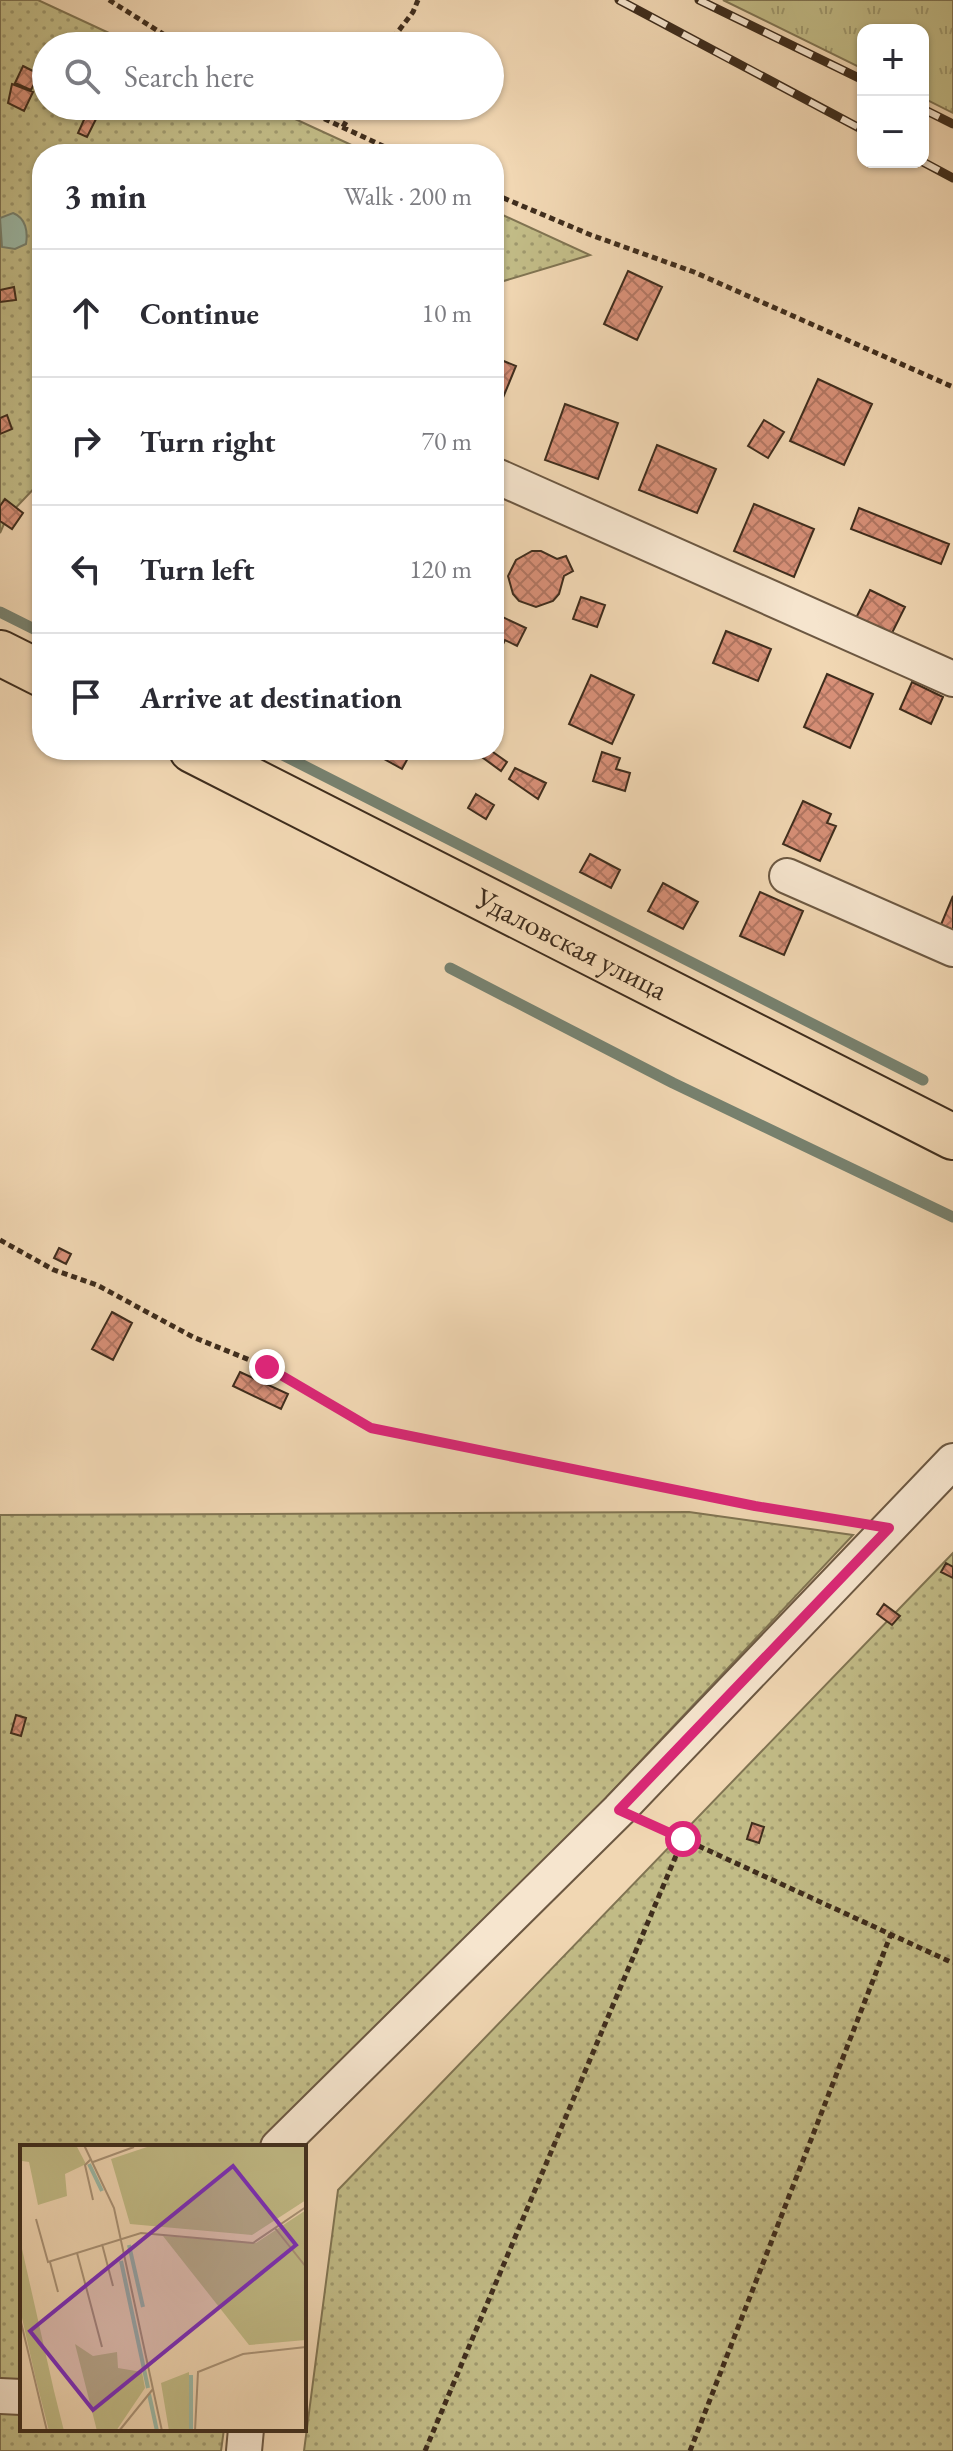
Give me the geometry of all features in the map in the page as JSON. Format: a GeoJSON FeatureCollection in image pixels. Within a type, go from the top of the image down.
{"type":"FeatureCollection","features":[{"type":"Feature","properties":{"kind":"main road"},"geometry":{"type":"LineString","coordinates":[[0,653],[32,669]]}},
{"type":"Feature","properties":{"kind":"main road","name":"Удаловская улица"},"geometry":{"type":"LineString","coordinates":[[212,760],[953,1137]]}},
{"type":"Feature","properties":{"kind":"lane"},"geometry":{"type":"LineString","coordinates":[[504,479],[953,679]]}},
{"type":"Feature","properties":{"kind":"lane"},"geometry":{"type":"LineString","coordinates":[[787,876],[953,949]]}},
{"type":"Feature","properties":{"kind":"lane"},"geometry":{"type":"LineString","coordinates":[[280,2145],[619,1810],[953,1461]]}},
{"type":"Feature","properties":{"kind":"lane"},"geometry":{"type":"LineString","coordinates":[[0,2396],[20,2397]]}},
{"type":"Feature","properties":{"kind":"lane"},"geometry":{"type":"LineString","coordinates":[[244,2451],[246,2431]]}},
{"type":"Feature","properties":{"kind":"path"},"geometry":{"type":"LineString","coordinates":[[109,0],[160,32]]}},
{"type":"Feature","properties":{"kind":"path"},"geometry":{"type":"LineString","coordinates":[[398,32],[418,0]]}},
{"type":"Feature","properties":{"kind":"path"},"geometry":{"type":"LineString","coordinates":[[328,120],[379,144]]}},
{"type":"Feature","properties":{"kind":"path"},"geometry":{"type":"LineString","coordinates":[[343,127],[347,120]]}},
{"type":"Feature","properties":{"kind":"path"},"geometry":{"type":"LineString","coordinates":[[504,198],[591,235],[694,272],[953,387]]}},
{"type":"Feature","properties":{"kind":"path"},"geometry":{"type":"LineString","coordinates":[[0,1240],[54,1270],[97,1285],[193,1337],[267,1367],[371,1428],[741,1504],[889,1528]]}},
{"type":"Feature","properties":{"kind":"path"},"geometry":{"type":"LineString","coordinates":[[619,1810],[953,1963]]}},
{"type":"Feature","properties":{"kind":"path"},"geometry":{"type":"LineString","coordinates":[[425,2451],[683,1839]]}},
{"type":"Feature","properties":{"kind":"path"},"geometry":{"type":"LineString","coordinates":[[690,2451],[891,1934]]}},
{"type":"Feature","properties":{"kind":"green space"},"geometry":{"type":"Polygon","coordinates":[[[0,0],[38,0],[107,32],[32,32],[32,120],[297,120],[349,144],[32,144],[32,491],[7,517],[0,533],[0,0]]]}},
{"type":"Feature","properties":{"kind":"green space"},"geometry":{"type":"Polygon","coordinates":[[[723,0],[953,0],[953,113],[929,101],[929,24],[857,24],[857,66],[723,0]]]}},
{"type":"Feature","properties":{"kind":"green space"},"geometry":{"type":"Polygon","coordinates":[[[504,216],[590,255],[504,281],[504,216]]]}},
{"type":"Feature","properties":{"kind":"green space"},"geometry":{"type":"Polygon","coordinates":[[[689,1512],[853,1535],[280,2145],[20,2145],[20,2431],[224,2431],[221,2451],[0,2451],[0,1515],[689,1512]]]}},
{"type":"Feature","properties":{"kind":"green space"},"geometry":{"type":"Polygon","coordinates":[[[953,1553],[953,2451],[304,2451],[338,2190],[953,1553]]]}},
{"type":"Feature","properties":{"kind":"shaded area"},"geometry":{"type":"Polygon","coordinates":[[[13,213],[23,222],[27,235],[26,244],[15,249],[2,247],[0,218],[13,213]]]}},
{"type":"Feature","properties":{"kind":"building"},"geometry":{"type":"Polygon","coordinates":[[[23,66],[32,70],[31,90],[15,83],[23,66]]]}},
{"type":"Feature","properties":{"kind":"building"},"geometry":{"type":"Polygon","coordinates":[[[12,84],[32,92],[24,111],[8,103],[12,84]]]}},
{"type":"Feature","properties":{"kind":"building"},"geometry":{"type":"Polygon","coordinates":[[[84,120],[96,120],[87,137],[78,133],[84,120]]]}},
{"type":"Feature","properties":{"kind":"building"},"geometry":{"type":"Polygon","coordinates":[[[628,271],[662,287],[637,340],[604,324],[628,271]]]}},
{"type":"Feature","properties":{"kind":"building"},"geometry":{"type":"Polygon","coordinates":[[[14,287],[16,300],[0,302],[0,290],[14,287]]]}},
{"type":"Feature","properties":{"kind":"building"},"geometry":{"type":"Polygon","coordinates":[[[504,361],[516,366],[504,395],[504,361]]]}},
{"type":"Feature","properties":{"kind":"building"},"geometry":{"type":"Polygon","coordinates":[[[818,379],[872,404],[844,465],[790,441],[818,379]]]}},
{"type":"Feature","properties":{"kind":"building"},"geometry":{"type":"Polygon","coordinates":[[[565,404],[618,423],[598,479],[545,460],[565,404]]]}},
{"type":"Feature","properties":{"kind":"building"},"geometry":{"type":"Polygon","coordinates":[[[7,415],[12,429],[0,434],[0,418],[7,415]]]}},
{"type":"Feature","properties":{"kind":"building"},"geometry":{"type":"Polygon","coordinates":[[[764,420],[784,432],[768,458],[748,446],[764,420]]]}},
{"type":"Feature","properties":{"kind":"building"},"geometry":{"type":"Polygon","coordinates":[[[657,445],[716,469],[697,513],[639,490],[657,445]]]}},
{"type":"Feature","properties":{"kind":"building"},"geometry":{"type":"Polygon","coordinates":[[[5,499],[23,513],[12,529],[0,521],[0,506],[5,499]]]}},
{"type":"Feature","properties":{"kind":"building"},"geometry":{"type":"Polygon","coordinates":[[[754,504],[814,529],[794,577],[734,551],[754,504]]]}},
{"type":"Feature","properties":{"kind":"building"},"geometry":{"type":"Polygon","coordinates":[[[859,508],[949,544],[941,564],[851,529],[859,508]]]}},
{"type":"Feature","properties":{"kind":"building"},"geometry":{"type":"Polygon","coordinates":[[[532,551],[541,551],[557,559],[566,556],[573,571],[564,576],[559,594],[553,601],[536,607],[519,601],[513,594],[508,576],[516,560],[532,551]]]}},
{"type":"Feature","properties":{"kind":"building"},"geometry":{"type":"Polygon","coordinates":[[[870,590],[905,607],[891,635],[856,618],[870,590]]]}},
{"type":"Feature","properties":{"kind":"building"},"geometry":{"type":"Polygon","coordinates":[[[581,597],[605,605],[597,627],[573,619],[581,597]]]}},
{"type":"Feature","properties":{"kind":"building"},"geometry":{"type":"Polygon","coordinates":[[[504,618],[526,628],[517,646],[505,640],[504,618]]]}},
{"type":"Feature","properties":{"kind":"building"},"geometry":{"type":"Polygon","coordinates":[[[726,631],[771,649],[758,681],[713,663],[726,631]]]}},
{"type":"Feature","properties":{"kind":"building"},"geometry":{"type":"Polygon","coordinates":[[[827,674],[873,694],[850,748],[804,727],[827,674]]]}},
{"type":"Feature","properties":{"kind":"building"},"geometry":{"type":"Polygon","coordinates":[[[591,675],[634,695],[612,744],[569,724],[591,675]]]}},
{"type":"Feature","properties":{"kind":"building"},"geometry":{"type":"Polygon","coordinates":[[[912,682],[943,697],[931,724],[900,709],[912,682]]]}},
{"type":"Feature","properties":{"kind":"building"},"geometry":{"type":"Polygon","coordinates":[[[602,752],[620,758],[616,769],[630,773],[625,791],[593,781],[602,752]]]}},
{"type":"Feature","properties":{"kind":"building"},"geometry":{"type":"Polygon","coordinates":[[[386,760],[407,760],[402,769],[386,760]]]}},
{"type":"Feature","properties":{"kind":"building"},"geometry":{"type":"Polygon","coordinates":[[[486,760],[507,762],[501,771],[486,760]]]}},
{"type":"Feature","properties":{"kind":"building"},"geometry":{"type":"Polygon","coordinates":[[[515,768],[546,783],[538,799],[509,779],[515,768]]]}},
{"type":"Feature","properties":{"kind":"building"},"geometry":{"type":"Polygon","coordinates":[[[476,794],[494,805],[486,819],[468,808],[476,794]]]}},
{"type":"Feature","properties":{"kind":"building"},"geometry":{"type":"Polygon","coordinates":[[[803,801],[831,814],[827,823],[836,826],[820,861],[783,844],[803,801]]]}},
{"type":"Feature","properties":{"kind":"building"},"geometry":{"type":"Polygon","coordinates":[[[590,854],[620,870],[611,888],[580,872],[590,854]]]}},
{"type":"Feature","properties":{"kind":"building"},"geometry":{"type":"Polygon","coordinates":[[[663,883],[698,902],[683,929],[648,911],[663,883]]]}},
{"type":"Feature","properties":{"kind":"building"},"geometry":{"type":"Polygon","coordinates":[[[760,892],[803,911],[784,955],[740,936],[760,892]]]}},
{"type":"Feature","properties":{"kind":"building"},"geometry":{"type":"Polygon","coordinates":[[[953,896],[953,933],[940,927],[953,896]]]}},
{"type":"Feature","properties":{"kind":"building"},"geometry":{"type":"Polygon","coordinates":[[[59,1248],[71,1254],[66,1264],[54,1258],[59,1248]]]}},
{"type":"Feature","properties":{"kind":"building"},"geometry":{"type":"Polygon","coordinates":[[[112,1312],[132,1323],[113,1360],[92,1349],[112,1312]]]}},
{"type":"Feature","properties":{"kind":"building"},"geometry":{"type":"Polygon","coordinates":[[[240,1372],[288,1394],[281,1409],[233,1386],[240,1372]]]}},
{"type":"Feature","properties":{"kind":"building"},"geometry":{"type":"Polygon","coordinates":[[[946,1563],[953,1567],[953,1578],[941,1572],[946,1563]]]}},
{"type":"Feature","properties":{"kind":"building"},"geometry":{"type":"Polygon","coordinates":[[[884,1604],[900,1616],[892,1625],[877,1614],[884,1604]]]}},
{"type":"Feature","properties":{"kind":"building"},"geometry":{"type":"Polygon","coordinates":[[[16,1715],[26,1718],[21,1736],[11,1733],[16,1715]]]}},
{"type":"Feature","properties":{"kind":"building"},"geometry":{"type":"Polygon","coordinates":[[[752,1823],[764,1827],[759,1843],[747,1839],[752,1823]]]}},
{"type":"Feature","properties":{"kind":"waterway"},"geometry":{"type":"LineString","coordinates":[[0,612],[32,628]]}},
{"type":"Feature","properties":{"kind":"waterway"},"geometry":{"type":"LineString","coordinates":[[293,760],[923,1080]]}},
{"type":"Feature","properties":{"kind":"waterway"},"geometry":{"type":"LineString","coordinates":[[450,968],[673,1083],[953,1217]]}},
{"type":"Feature","properties":{"kind":"railway"},"geometry":{"type":"LineString","coordinates":[[619,0],[857,127]]}},
{"type":"Feature","properties":{"kind":"railway"},"geometry":{"type":"LineString","coordinates":[[699,0],[857,77]]}},
{"type":"Feature","properties":{"kind":"railway"},"geometry":{"type":"LineString","coordinates":[[929,112],[953,124]]}},
{"type":"Feature","properties":{"kind":"railway"},"geometry":{"type":"LineString","coordinates":[[929,165],[953,178]]}},
{"type":"Feature","properties":{"kind":"route"},"geometry":{"type":"LineString","coordinates":[[267,1367],[371,1428],[755,1506],[889,1528],[619,1810],[683,1839]]}}]}
